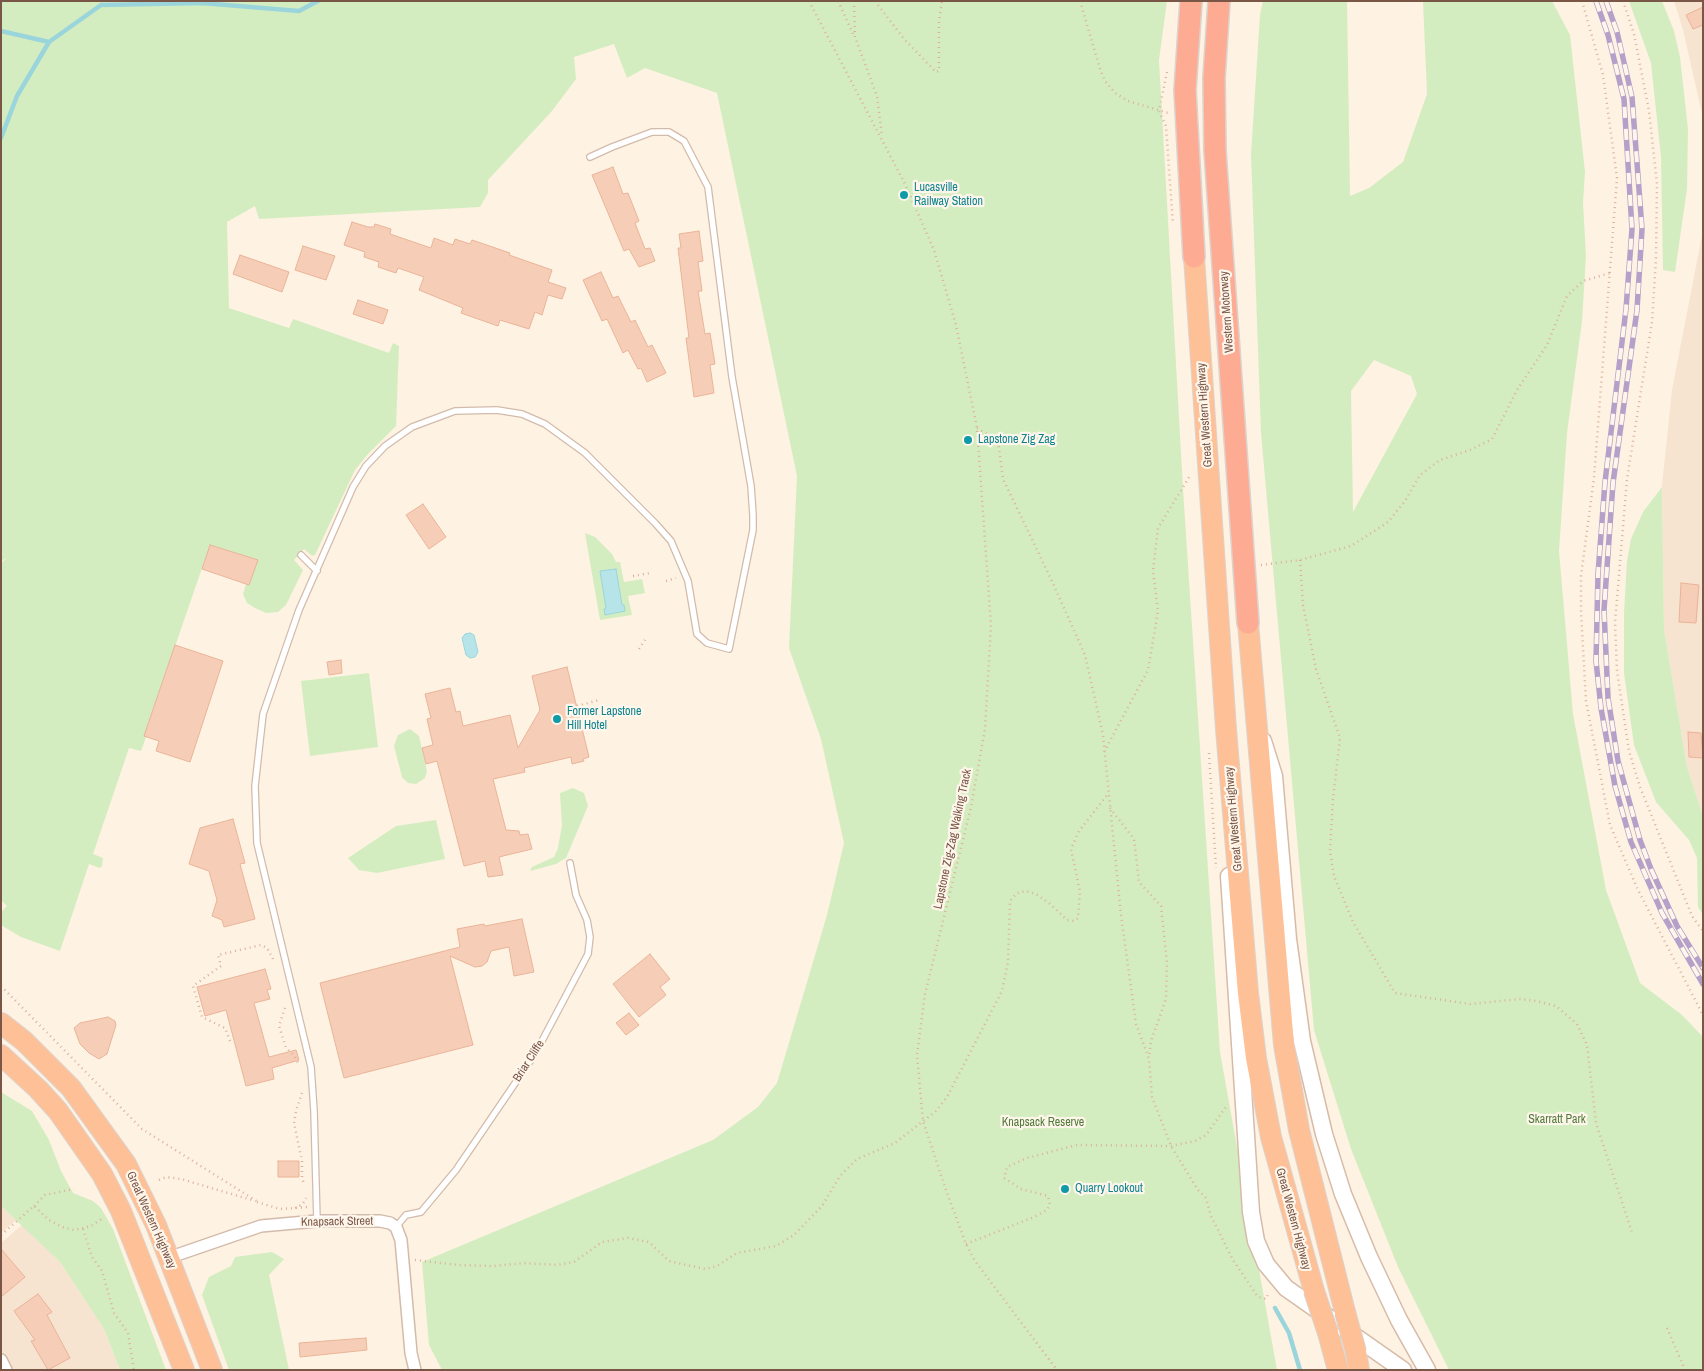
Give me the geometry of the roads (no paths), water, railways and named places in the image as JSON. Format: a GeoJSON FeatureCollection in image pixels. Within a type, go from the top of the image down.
{"type":"FeatureCollection","features":[{"type":"Feature","properties":{"kind":"highway"},"geometry":{"type":"LineString","coordinates":[[1191,1],[1185,90],[1194,258]]}},
{"type":"Feature","properties":{"kind":"highway","name":"Western Motorway"},"geometry":{"type":"LineString","coordinates":[[1218,1],[1214,78],[1215,152],[1248,623]]}},
{"type":"Feature","properties":{"kind":"highway","name":"Great Western Highway"},"geometry":{"type":"LineString","coordinates":[[1194,258],[1226,729],[1248,994],[1256,1058],[1271,1136],[1338,1370]]}},
{"type":"Feature","properties":{"kind":"highway","name":"Great Western Highway"},"geometry":{"type":"LineString","coordinates":[[1248,623],[1284,1045],[1298,1130],[1357,1361]]}},
{"type":"Feature","properties":{"kind":"highway","name":"Great Western Highway"},"geometry":{"type":"LineString","coordinates":[[1,1023],[52,1067],[98,1123],[136,1183],[212,1370]]}},
{"type":"Feature","properties":{"kind":"highway","name":"Great Western Highway"},"geometry":{"type":"LineString","coordinates":[[1,1056],[38,1089],[73,1130],[102,1174],[121,1211],[170,1330],[184,1370]]}},
{"type":"Feature","properties":{"kind":"highway"},"geometry":{"type":"LineString","coordinates":[[121,1211],[155,1254],[160,1258],[168,1258]]}},
{"type":"Feature","properties":{"kind":"highway"},"geometry":{"type":"LineString","coordinates":[[168,1258],[163,1265],[161,1275],[170,1330]]}},
{"type":"Feature","properties":{"kind":"main road"},"geometry":{"type":"LineString","coordinates":[[1257,724],[1274,776],[1288,939],[1300,1032],[1324,1134],[1343,1194],[1369,1257],[1399,1320],[1427,1370]]}},
{"type":"Feature","properties":{"kind":"main road"},"geometry":{"type":"LineString","coordinates":[[1226,729],[1223,771],[1236,1003],[1252,1222],[1256,1241],[1266,1264],[1286,1288],[1404,1370]]}},
{"type":"Feature","properties":{"kind":"street","name":"Knapsack Street"},"geometry":{"type":"LineString","coordinates":[[168,1258],[261,1226],[317,1221],[380,1221],[396,1227]]}},
{"type":"Feature","properties":{"kind":"street"},"geometry":{"type":"LineString","coordinates":[[396,1227],[400,1233],[411,1353],[415,1370]]}},
{"type":"Feature","properties":{"kind":"street"},"geometry":{"type":"LineString","coordinates":[[1,1360],[6,1370]]}},
{"type":"Feature","properties":{"kind":"lane"},"geometry":{"type":"LineString","coordinates":[[317,1221],[311,1067],[257,843],[255,786],[263,714],[300,610],[359,475],[385,446],[412,427],[442,414],[468,409],[510,412],[532,418],[559,432],[585,453],[656,523],[671,541],[678,554],[688,581],[698,634],[707,643],[729,649],[753,530],[753,515],[751,486],[732,377],[708,187],[684,140],[669,132],[652,132],[612,146],[590,157]]}},
{"type":"Feature","properties":{"kind":"lane"},"geometry":{"type":"LineString","coordinates":[[301,555],[316,571]]}},
{"type":"Feature","properties":{"kind":"lane","name":"Briar Cliffe"},"geometry":{"type":"LineString","coordinates":[[396,1227],[406,1215],[421,1212],[456,1170],[534,1054],[588,954],[590,936],[587,920],[576,895],[570,863]]}},
{"type":"Feature","properties":{"kind":"water"},"geometry":{"type":"Polygon","coordinates":[[[616,569],[622,605],[624,605],[625,611],[605,615],[604,609],[606,608],[600,571],[616,569]]]}},
{"type":"Feature","properties":{"kind":"water"},"geometry":{"type":"Polygon","coordinates":[[[470,633],[474,635],[478,652],[475,657],[470,658],[466,655],[462,638],[465,634],[470,633]]]}},
{"type":"Feature","properties":{"kind":"waterway"},"geometry":{"type":"LineString","coordinates":[[1,138],[17,96],[49,42],[101,5],[202,3],[299,11],[318,1]]}},
{"type":"Feature","properties":{"kind":"waterway"},"geometry":{"type":"LineString","coordinates":[[1,31],[49,42]]}},
{"type":"Feature","properties":{"kind":"waterway"},"geometry":{"type":"LineString","coordinates":[[1275,1308],[1289,1333],[1300,1370]]}},
{"type":"Feature","properties":{"kind":"railway"},"geometry":{"type":"LineString","coordinates":[[1596,1],[1608,35],[1624,99],[1632,229],[1626,309],[1605,482],[1598,574],[1596,661],[1601,708],[1615,786],[1631,842],[1662,913],[1703,984]]}},
{"type":"Feature","properties":{"kind":"railway"},"geometry":{"type":"LineString","coordinates":[[1606,1],[1617,32],[1632,97],[1642,229],[1637,310],[1613,483],[1604,610],[1608,698],[1618,761],[1640,840],[1677,926],[1703,968]]}},
{"type":"Feature","properties":{"kind":"place","name":"Lucasville Railway Station"},"geometry":{"type":"Point","coordinates":[904,195]}},
{"type":"Feature","properties":{"kind":"place","name":"Lapstone Zig Zag"},"geometry":{"type":"Point","coordinates":[968,440]}},
{"type":"Feature","properties":{"kind":"place","name":"Former Lapstone Hill Hotel"},"geometry":{"type":"Point","coordinates":[557,719]}},
{"type":"Feature","properties":{"kind":"place","name":"Quarry Lookout"},"geometry":{"type":"Point","coordinates":[1065,1189]}},
{"type":"Feature","properties":{"kind":"park label","name":"Skarratt Park"},"geometry":{"type":"Point","coordinates":[1557,1120]}},
{"type":"Feature","properties":{"kind":"park label","name":"Knapsack Reserve"},"geometry":{"type":"Point","coordinates":[1043,1123]}}]}
